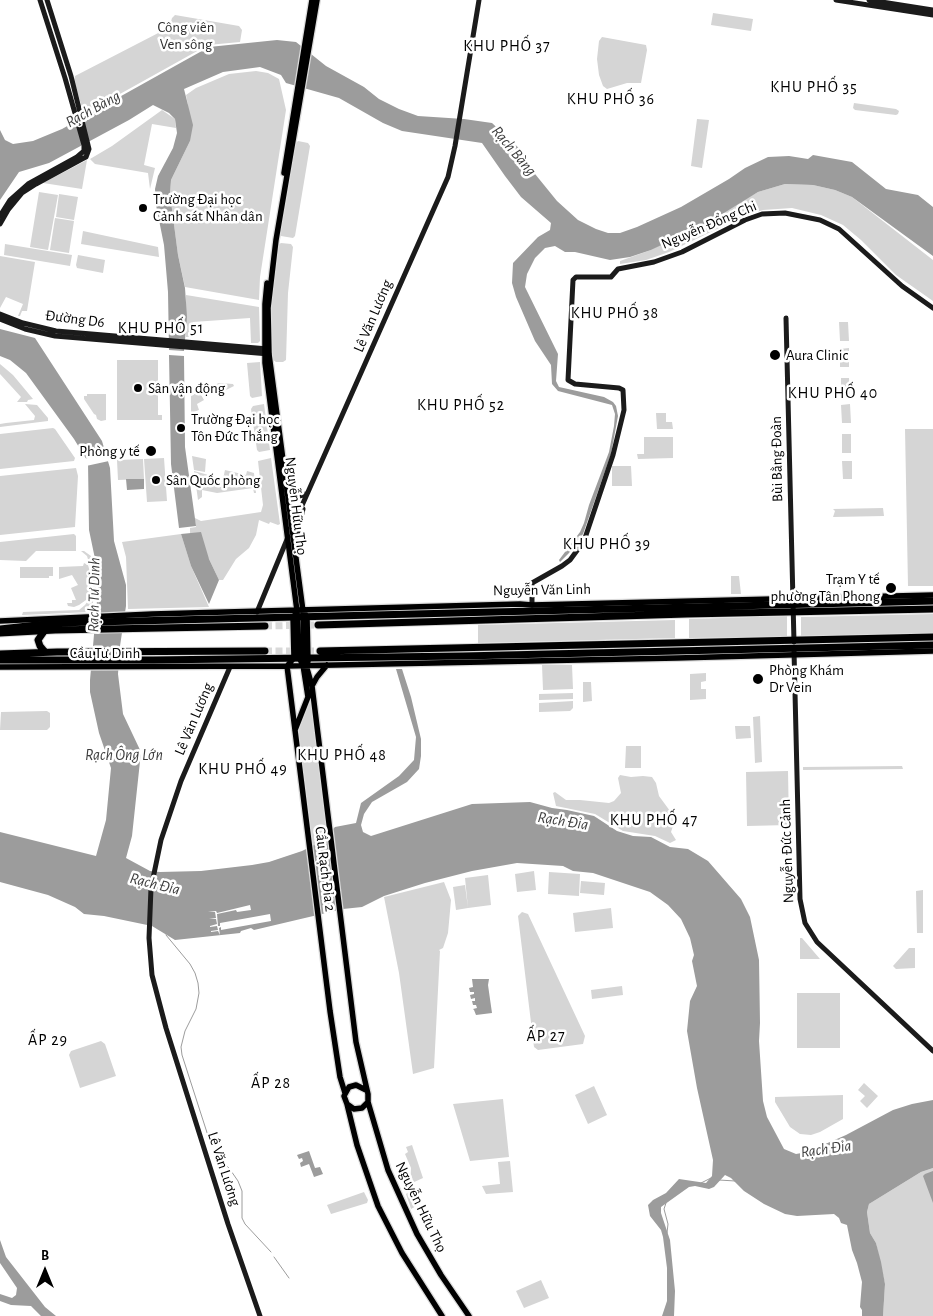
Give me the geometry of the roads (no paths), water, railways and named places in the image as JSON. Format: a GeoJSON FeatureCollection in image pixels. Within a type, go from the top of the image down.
{"type":"FeatureCollection","features":[{"type":"Feature","properties":{"kind":"highway","name":"Nguyễn Văn Linh"},"geometry":{"type":"LineString","coordinates":[[318,625],[793,605],[849,600],[905,598],[933,600]]}},
{"type":"Feature","properties":{"kind":"highway","name":"Nguyễn Văn Linh"},"geometry":{"type":"LineString","coordinates":[[152,621],[532,608],[793,605],[933,609]]}},
{"type":"Feature","properties":{"kind":"highway"},"geometry":{"type":"LineString","coordinates":[[152,621],[265,626]]}},
{"type":"Feature","properties":{"kind":"highway","name":"Cầu Tư Dinh"},"geometry":{"type":"LineString","coordinates":[[55,623],[152,621]]}},
{"type":"Feature","properties":{"kind":"highway"},"geometry":{"type":"LineString","coordinates":[[1,628],[55,623]]}},
{"type":"Feature","properties":{"kind":"highway"},"geometry":{"type":"LineString","coordinates":[[45,652],[38,640],[45,630],[55,623]]}},
{"type":"Feature","properties":{"kind":"highway"},"geometry":{"type":"LineString","coordinates":[[1,628],[45,630]]}},
{"type":"Feature","properties":{"kind":"highway"},"geometry":{"type":"LineString","coordinates":[[320,650],[794,648],[933,637]]}},
{"type":"Feature","properties":{"kind":"highway"},"geometry":{"type":"LineString","coordinates":[[153,660],[303,661],[578,657],[933,644]]}},
{"type":"Feature","properties":{"kind":"highway"},"geometry":{"type":"LineString","coordinates":[[153,660],[265,651]]}},
{"type":"Feature","properties":{"kind":"highway"},"geometry":{"type":"LineString","coordinates":[[1,659],[45,652]]}},
{"type":"Feature","properties":{"kind":"highway","name":"Cầu Tư Dinh"},"geometry":{"type":"LineString","coordinates":[[45,652],[153,660]]}},
{"type":"Feature","properties":{"kind":"highway"},"geometry":{"type":"LineString","coordinates":[[1,659],[57,664]]}},
{"type":"Feature","properties":{"kind":"highway","name":"Cầu Tư Dinh"},"geometry":{"type":"LineString","coordinates":[[57,664],[153,660]]}},
{"type":"Feature","properties":{"kind":"main road"},"geometry":{"type":"LineString","coordinates":[[310,30],[312,0]]}},
{"type":"Feature","properties":{"kind":"main road"},"geometry":{"type":"LineString","coordinates":[[310,30],[317,0]]}},
{"type":"Feature","properties":{"kind":"main road","name":"Nguyễn Hữu Thọ"},"geometry":{"type":"LineString","coordinates":[[310,30],[266,285],[265,304],[267,351],[288,536],[300,615],[303,661],[312,686],[325,792]]}},
{"type":"Feature","properties":{"kind":"main road","name":"Nguyễn Hữu Thọ"},"geometry":{"type":"LineString","coordinates":[[267,351],[292,528],[303,661],[308,697],[295,730]]}},
{"type":"Feature","properties":{"kind":"main road","name":"Nguyễn Văn Linh"},"geometry":{"type":"LineString","coordinates":[[905,598],[933,595]]}},
{"type":"Feature","properties":{"kind":"main road","name":"Nguyễn Văn Linh"},"geometry":{"type":"LineString","coordinates":[[152,621],[257,612],[300,615]]}},
{"type":"Feature","properties":{"kind":"main road"},"geometry":{"type":"LineString","coordinates":[[794,648],[933,651]]}},
{"type":"Feature","properties":{"kind":"main road"},"geometry":{"type":"LineString","coordinates":[[153,660],[230,667],[287,666],[303,661],[327,665],[578,657]]}},
{"type":"Feature","properties":{"kind":"main road"},"geometry":{"type":"LineString","coordinates":[[287,666],[303,661]]}},
{"type":"Feature","properties":{"kind":"main road"},"geometry":{"type":"LineString","coordinates":[[0,667],[57,664]]}},
{"type":"Feature","properties":{"kind":"main road"},"geometry":{"type":"LineString","coordinates":[[312,686],[327,665]]}},
{"type":"Feature","properties":{"kind":"main road","name":"Nguyễn Hữu Thọ"},"geometry":{"type":"LineString","coordinates":[[287,666],[302,795]]}},
{"type":"Feature","properties":{"kind":"main road","name":"Cầu Rạch Đỉa 2"},"geometry":{"type":"LineString","coordinates":[[325,792],[356,1042],[366,1090]]}},
{"type":"Feature","properties":{"kind":"main road","name":"Cầu Rạch Đỉa 2"},"geometry":{"type":"LineString","coordinates":[[302,795],[335,1045],[340,1077],[345,1093]]}},
{"type":"Feature","properties":{"kind":"main road"},"geometry":{"type":"LineString","coordinates":[[347,1104],[354,1109],[365,1105],[368,1102],[366,1090],[360,1085],[353,1085],[345,1093],[344,1099],[347,1104],[357,1146],[378,1206],[402,1253],[442,1316]]}},
{"type":"Feature","properties":{"kind":"main road","name":"Nguyễn Hữu Thọ"},"geometry":{"type":"LineString","coordinates":[[368,1102],[388,1170],[417,1234],[441,1275],[469,1316]]}},
{"type":"Feature","properties":{"kind":"street","name":"Lê Văn Lương"},"geometry":{"type":"LineString","coordinates":[[292,528],[448,177],[455,146],[479,0]]}},
{"type":"Feature","properties":{"kind":"street"},"geometry":{"type":"LineString","coordinates":[[836,0],[862,2],[933,15]]}},
{"type":"Feature","properties":{"kind":"street"},"geometry":{"type":"LineString","coordinates":[[869,0],[933,10]]}},
{"type":"Feature","properties":{"kind":"street"},"geometry":{"type":"LineString","coordinates":[[0,216],[17,193],[28,184],[77,157],[84,151],[84,145],[78,112],[71,76],[47,3],[40,2],[78,112]]}},
{"type":"Feature","properties":{"kind":"street"},"geometry":{"type":"LineString","coordinates":[[0,224],[12,204],[22,193],[53,171]]}},
{"type":"Feature","properties":{"kind":"street","name":"Nguyễn Đổng Chi"},"geometry":{"type":"LineString","coordinates":[[532,608],[532,583],[570,560],[584,541],[613,455],[624,410],[623,390],[575,384],[568,380],[573,280],[576,277],[611,277],[618,269],[654,262],[682,252],[762,214],[785,213],[820,220],[838,229],[893,278],[933,308]]}},
{"type":"Feature","properties":{"kind":"street","name":"Đường D6"},"geometry":{"type":"LineString","coordinates":[[0,314],[56,333]]}},
{"type":"Feature","properties":{"kind":"street","name":"Bùi Bằng Đoàn"},"geometry":{"type":"LineString","coordinates":[[786,318],[794,648]]}},
{"type":"Feature","properties":{"kind":"street","name":"Đường D6"},"geometry":{"type":"LineString","coordinates":[[0,319],[25,329],[56,333],[267,351]]}},
{"type":"Feature","properties":{"kind":"street"},"geometry":{"type":"LineString","coordinates":[[286,490],[296,497],[307,494]]}},
{"type":"Feature","properties":{"kind":"street","name":"Lê Văn Lương"},"geometry":{"type":"LineString","coordinates":[[294,545],[307,494]]}},
{"type":"Feature","properties":{"kind":"street"},"geometry":{"type":"LineString","coordinates":[[257,612],[288,536]]}},
{"type":"Feature","properties":{"kind":"street","name":"Nguyễn Đức Cảnh"},"geometry":{"type":"LineString","coordinates":[[794,648],[800,899],[805,923],[817,942],[933,1051]]}},
{"type":"Feature","properties":{"kind":"street","name":"Lê Văn Lương"},"geometry":{"type":"LineString","coordinates":[[230,667],[181,782],[158,852],[150,906],[149,938],[151,969],[166,1028],[228,1224],[260,1316]]}},
{"type":"Feature","properties":{"kind":"water","name":"Rạch Bàng"},"geometry":{"type":"Polygon","coordinates":[[[277,40],[296,42],[326,66],[364,87],[379,99],[399,109],[418,116],[492,123],[522,151],[531,169],[557,201],[578,220],[608,233],[620,233],[637,227],[681,207],[745,168],[768,157],[789,156],[808,159],[813,155],[852,162],[886,189],[918,195],[933,207],[933,256],[852,197],[835,190],[813,185],[785,184],[758,192],[719,216],[676,238],[651,250],[630,257],[610,260],[575,252],[565,252],[555,246],[545,248],[535,258],[527,274],[525,287],[558,354],[556,381],[559,387],[604,397],[613,402],[618,416],[611,454],[583,534],[560,562],[559,560],[580,532],[584,523],[609,452],[615,414],[612,405],[558,391],[552,384],[551,365],[535,341],[512,283],[513,263],[538,237],[550,230],[551,223],[521,197],[482,143],[402,131],[383,123],[339,98],[286,83],[281,75],[260,67],[223,72],[184,89],[193,125],[190,141],[171,180],[170,194],[178,255],[185,288],[187,317],[184,351],[169,350],[168,292],[164,245],[156,205],[155,189],[158,176],[173,148],[177,133],[175,119],[169,113],[153,105],[49,163],[19,172],[0,200],[0,130],[5,140],[13,144],[33,141],[62,129],[209,47],[277,40]]]}},
{"type":"Feature","properties":{"kind":"water"},"geometry":{"type":"Polygon","coordinates":[[[0,329],[35,338],[102,441],[110,468],[114,541],[126,585],[126,606],[118,674],[123,714],[141,752],[132,836],[126,858],[150,871],[160,872],[201,871],[252,865],[269,862],[302,851],[320,842],[335,827],[356,823],[361,803],[399,776],[414,760],[416,737],[396,669],[402,669],[421,739],[419,769],[407,782],[372,802],[364,814],[361,825],[363,832],[371,836],[472,804],[530,802],[594,816],[617,831],[633,836],[651,837],[670,847],[688,849],[708,861],[741,899],[750,917],[759,960],[759,1041],[763,1101],[767,1117],[784,1149],[796,1154],[807,1152],[846,1135],[893,1110],[933,1100],[933,1168],[921,1172],[869,1204],[867,1212],[870,1233],[876,1243],[885,1284],[883,1316],[862,1316],[860,1307],[862,1282],[852,1250],[847,1225],[841,1223],[834,1214],[797,1216],[785,1214],[764,1204],[744,1191],[731,1178],[725,1175],[714,1187],[709,1189],[695,1186],[689,1187],[661,1207],[661,1213],[670,1240],[675,1291],[674,1316],[662,1316],[667,1301],[667,1268],[661,1230],[650,1216],[648,1205],[666,1193],[679,1179],[706,1183],[712,1176],[713,1160],[687,1031],[690,1001],[697,986],[692,961],[694,955],[690,938],[681,919],[668,905],[650,892],[593,873],[573,871],[563,866],[517,863],[472,871],[425,883],[384,896],[362,907],[343,909],[254,930],[251,928],[240,933],[175,940],[152,926],[104,916],[84,914],[75,907],[48,895],[0,882],[0,832],[96,856],[106,820],[111,768],[99,733],[90,692],[99,578],[89,530],[88,462],[74,439],[26,373],[10,360],[0,356],[0,329]]]}},
{"type":"Feature","properties":{"kind":"water"},"geometry":{"type":"Polygon","coordinates":[[[169,355],[184,356],[185,447],[196,526],[179,528],[171,464],[169,355]]]}},
{"type":"Feature","properties":{"kind":"water"},"geometry":{"type":"Polygon","coordinates":[[[126,479],[144,479],[144,489],[127,490],[126,479]]]}},
{"type":"Feature","properties":{"kind":"water"},"geometry":{"type":"Polygon","coordinates":[[[201,532],[209,559],[219,580],[209,604],[191,566],[181,534],[201,532]]]}},
{"type":"Feature","properties":{"kind":"water"},"geometry":{"type":"Polygon","coordinates":[[[472,979],[489,979],[488,985],[492,1013],[476,1015],[473,1009],[477,1008],[476,1005],[473,1005],[472,1001],[475,1001],[475,998],[471,999],[470,995],[474,994],[474,992],[470,992],[469,988],[473,987],[472,979]]]}},
{"type":"Feature","properties":{"kind":"water"},"geometry":{"type":"Polygon","coordinates":[[[309,1151],[315,1168],[320,1167],[323,1174],[314,1177],[309,1164],[301,1167],[302,1158],[299,1159],[297,1155],[309,1151]]]}},
{"type":"Feature","properties":{"kind":"water"},"geometry":{"type":"Polygon","coordinates":[[[933,1171],[933,1203],[923,1176],[933,1171]]]}},
{"type":"Feature","properties":{"kind":"water"},"geometry":{"type":"Polygon","coordinates":[[[0,1240],[6,1257],[45,1307],[56,1316],[41,1316],[31,1306],[11,1305],[0,1301],[0,1294],[12,1298],[16,1295],[17,1288],[0,1263],[0,1240]]]}},
{"type":"Feature","properties":{"kind":"waterway"},"geometry":{"type":"LineString","coordinates":[[166,935],[190,964],[198,983],[199,993],[196,1009],[185,1031],[181,1047],[211,1145]]}},
{"type":"Feature","properties":{"kind":"waterway"},"geometry":{"type":"LineString","coordinates":[[216,1156],[229,1168],[238,1181],[242,1191],[242,1218],[245,1224],[271,1252]]}},
{"type":"Feature","properties":{"kind":"waterway"},"geometry":{"type":"LineString","coordinates":[[701,1183],[711,1178]]}},
{"type":"Feature","properties":{"kind":"waterway"},"geometry":{"type":"LineString","coordinates":[[719,1180],[735,1181]]}},
{"type":"Feature","properties":{"kind":"waterway"},"geometry":{"type":"LineString","coordinates":[[666,1203],[664,1209],[668,1224],[667,1233]]}},
{"type":"Feature","properties":{"kind":"waterway"},"geometry":{"type":"LineString","coordinates":[[274,1257],[289,1278]]}},
{"type":"Feature","properties":{"kind":"tunnel"},"geometry":{"type":"LineString","coordinates":[[265,626],[318,625]]}},
{"type":"Feature","properties":{"kind":"tunnel"},"geometry":{"type":"LineString","coordinates":[[265,651],[320,651]]}},
{"type":"Feature","properties":{"kind":"place","name":"Trường Đại học Cảnh sát Nhân dân"},"geometry":{"type":"Point","coordinates":[143,208]}},
{"type":"Feature","properties":{"kind":"place","name":"Aura Clinic"},"geometry":{"type":"Point","coordinates":[775,355]}},
{"type":"Feature","properties":{"kind":"place","name":"Sân vận động"},"geometry":{"type":"Point","coordinates":[138,388]}},
{"type":"Feature","properties":{"kind":"place","name":"Trường Đại học Tôn Đức Thắng"},"geometry":{"type":"Point","coordinates":[181,428]}},
{"type":"Feature","properties":{"kind":"place","name":"Phòng y tế"},"geometry":{"type":"Point","coordinates":[151,451]}},
{"type":"Feature","properties":{"kind":"place","name":"Sân Quốc phòng"},"geometry":{"type":"Point","coordinates":[156,480]}},
{"type":"Feature","properties":{"kind":"place","name":"Trạm Y tế phường Tân Phong"},"geometry":{"type":"Point","coordinates":[891,588]}},
{"type":"Feature","properties":{"kind":"place","name":"Phòng Khám Dr Vein"},"geometry":{"type":"Point","coordinates":[758,679]}},
{"type":"Feature","properties":{"kind":"district","name":"KHU PHỐ 37"},"geometry":{"type":"Point","coordinates":[507,46]}},
{"type":"Feature","properties":{"kind":"district","name":"KHU PHỐ 35"},"geometry":{"type":"Point","coordinates":[814,87]}},
{"type":"Feature","properties":{"kind":"district","name":"KHU PHỐ 36"},"geometry":{"type":"Point","coordinates":[611,99]}},
{"type":"Feature","properties":{"kind":"district","name":"KHU PHỐ 38"},"geometry":{"type":"Point","coordinates":[615,313]}},
{"type":"Feature","properties":{"kind":"district","name":"KHU PHỐ 51"},"geometry":{"type":"Point","coordinates":[161,328]}},
{"type":"Feature","properties":{"kind":"district","name":"KHU PHỐ 40"},"geometry":{"type":"Point","coordinates":[833,393]}},
{"type":"Feature","properties":{"kind":"district","name":"KHU PHỐ 52"},"geometry":{"type":"Point","coordinates":[461,405]}},
{"type":"Feature","properties":{"kind":"district","name":"KHU PHỐ 39"},"geometry":{"type":"Point","coordinates":[607,544]}},
{"type":"Feature","properties":{"kind":"district","name":"KHU PHỐ 48"},"geometry":{"type":"Point","coordinates":[342,755]}},
{"type":"Feature","properties":{"kind":"district","name":"KHU PHỐ 49"},"geometry":{"type":"Point","coordinates":[243,769]}},
{"type":"Feature","properties":{"kind":"district","name":"KHU PHỐ 47"},"geometry":{"type":"Point","coordinates":[654,820]}},
{"type":"Feature","properties":{"kind":"district","name":"ẤP 27"},"geometry":{"type":"Point","coordinates":[546,1036]}},
{"type":"Feature","properties":{"kind":"district","name":"ẤP 29"},"geometry":{"type":"Point","coordinates":[48,1040]}},
{"type":"Feature","properties":{"kind":"district","name":"ẤP 28"},"geometry":{"type":"Point","coordinates":[271,1083]}},
{"type":"Feature","properties":{"kind":"park label","name":"Công viên Ven sông"},"geometry":{"type":"Point","coordinates":[186,36]}},
{"type":"Feature","properties":{"kind":"water label","name":"Rạch Tư Dinh"},"geometry":{"type":"Point","coordinates":[94,595]}},
{"type":"Feature","properties":{"kind":"water label","name":"Rạch Ông Lớn"},"geometry":{"type":"Point","coordinates":[124,755]}},
{"type":"Feature","properties":{"kind":"water label","name":"Rạch Đỉa"},"geometry":{"type":"Point","coordinates":[563,821]}},
{"type":"Feature","properties":{"kind":"water label","name":"Rạch Đỉa"},"geometry":{"type":"Point","coordinates":[155,884]}},
{"type":"Feature","properties":{"kind":"water label","name":"Rạch Đỉa"},"geometry":{"type":"Point","coordinates":[826,1149]}}]}
